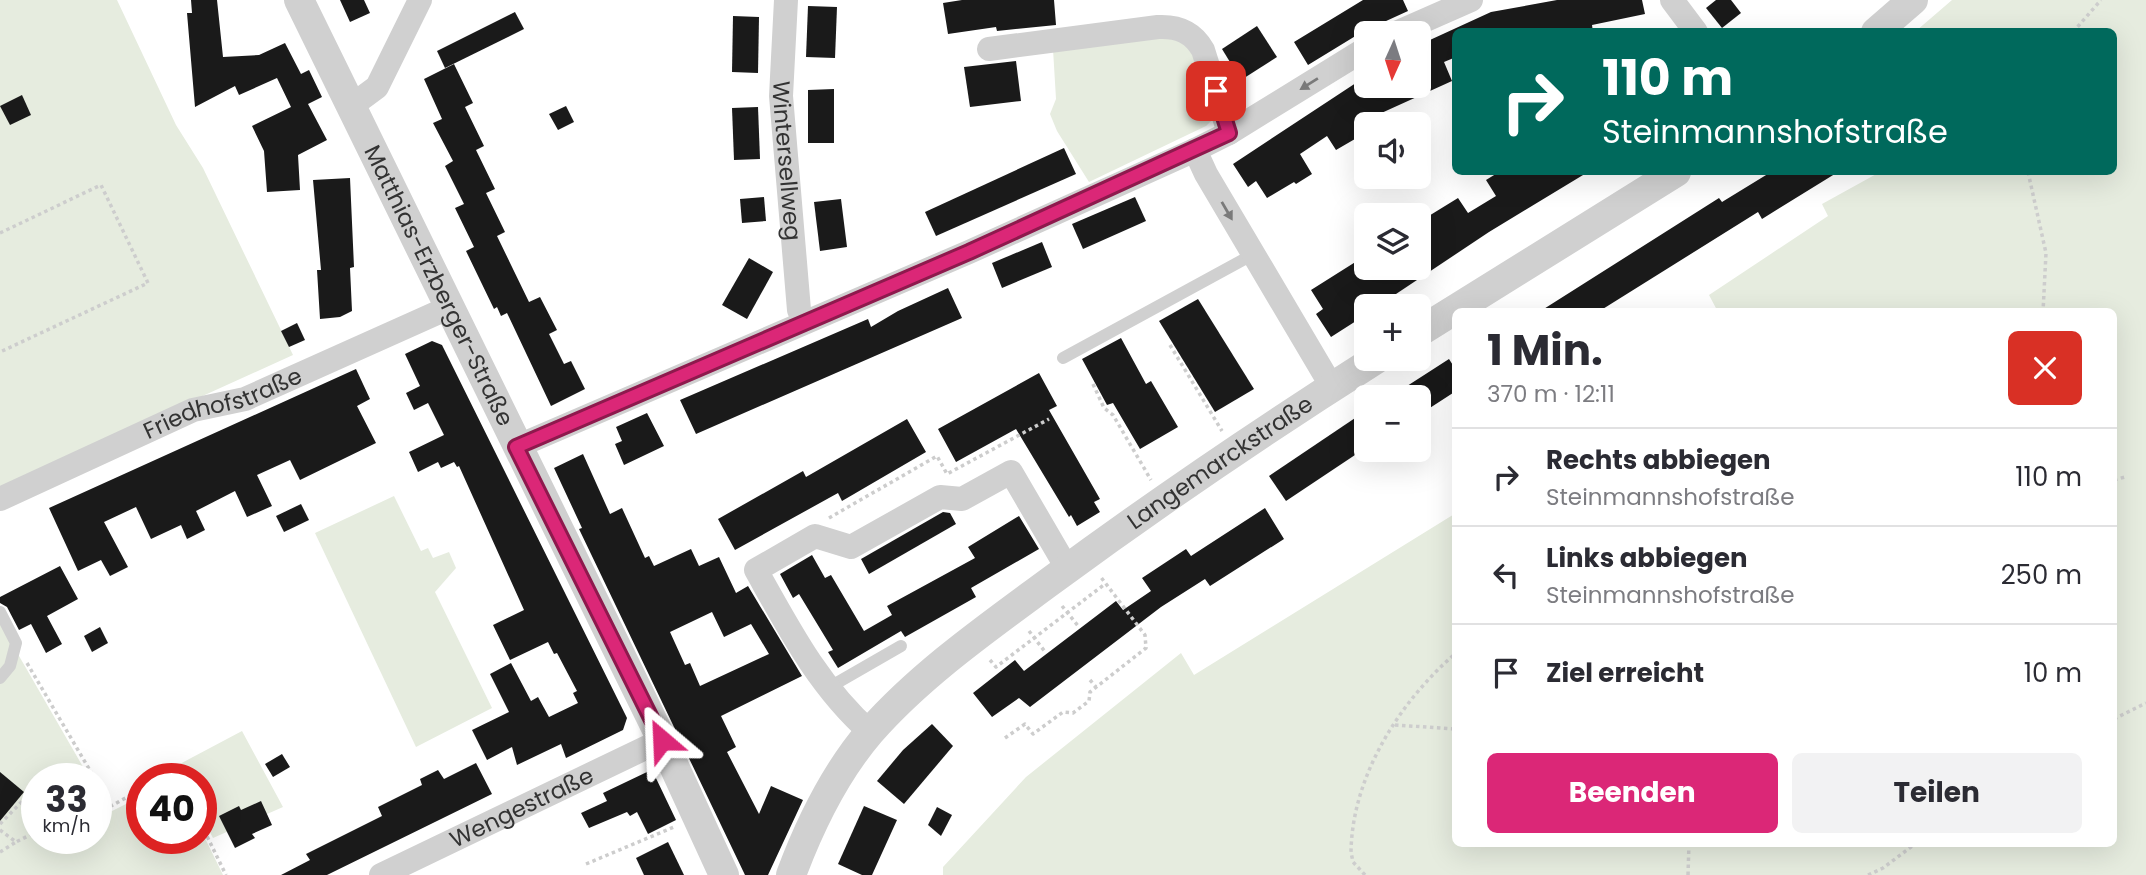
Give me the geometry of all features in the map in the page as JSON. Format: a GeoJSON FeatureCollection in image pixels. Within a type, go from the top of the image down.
{"type":"FeatureCollection","features":[{"type":"Feature","properties":{"kind":"street","name":"Matthias-Erzberger-Straße"},"geometry":{"type":"LineString","coordinates":[[299,0],[662,740],[724,875]]}},
{"type":"Feature","properties":{"kind":"street"},"geometry":{"type":"LineString","coordinates":[[350,107],[377,87],[420,0]]}},
{"type":"Feature","properties":{"kind":"street","name":"Wintersellweg"},"geometry":{"type":"LineString","coordinates":[[786,0],[781,96],[799,310],[804,322]]}},
{"type":"Feature","properties":{"kind":"street"},"geometry":{"type":"LineString","coordinates":[[1423,21],[1471,0]]}},
{"type":"Feature","properties":{"kind":"street"},"geometry":{"type":"LineString","coordinates":[[1672,0],[1693,28]]}},
{"type":"Feature","properties":{"kind":"street"},"geometry":{"type":"LineString","coordinates":[[1881,28],[1913,0]]}},
{"type":"Feature","properties":{"kind":"street"},"geometry":{"type":"LineString","coordinates":[[989,49],[1158,26],[1180,29],[1198,41],[1203,50],[1229,133]]}},
{"type":"Feature","properties":{"kind":"street"},"geometry":{"type":"LineString","coordinates":[[516,447],[969,252],[1195,150],[1229,133],[1354,56]]}},
{"type":"Feature","properties":{"kind":"street"},"geometry":{"type":"LineString","coordinates":[[1195,150],[1252,255],[1332,387]]}},
{"type":"Feature","properties":{"kind":"street"},"geometry":{"type":"LineString","coordinates":[[1458,308],[1671,175]]}},
{"type":"Feature","properties":{"kind":"street","name":"Friedhofstraße"},"geometry":{"type":"LineString","coordinates":[[0,499],[193,410],[245,399],[448,308]]}},
{"type":"Feature","properties":{"kind":"street"},"geometry":{"type":"LineString","coordinates":[[1431,325],[1452,311]]}},
{"type":"Feature","properties":{"kind":"street","name":"Langemarckstraße"},"geometry":{"type":"LineString","coordinates":[[791,875],[829,788],[870,732],[939,668],[1067,568],[1162,499],[1357,371]]}},
{"type":"Feature","properties":{"kind":"street"},"geometry":{"type":"LineString","coordinates":[[870,732],[828,688],[806,659],[756,570],[815,536],[850,547],[940,497],[962,499],[1011,472],[1067,568]]}},
{"type":"Feature","properties":{"kind":"street","name":"Wengestraße"},"geometry":{"type":"LineString","coordinates":[[381,875],[662,740]]}},
{"type":"Feature","properties":{"kind":"lane"},"geometry":{"type":"LineString","coordinates":[[1063,358],[1252,255]]}},
{"type":"Feature","properties":{"kind":"lane"},"geometry":{"type":"LineString","coordinates":[[0,612],[16,643],[10,666],[0,678]]}},
{"type":"Feature","properties":{"kind":"lane"},"geometry":{"type":"LineString","coordinates":[[828,688],[901,646]]}},
{"type":"Feature","properties":{"kind":"path"},"geometry":{"type":"LineString","coordinates":[[2076,28],[2101,0]]}},
{"type":"Feature","properties":{"kind":"path"},"geometry":{"type":"LineString","coordinates":[[2029,175],[2046,253],[2043,308]]}},
{"type":"Feature","properties":{"kind":"path"},"geometry":{"type":"LineString","coordinates":[[0,233],[101,185],[148,283],[0,352]]}},
{"type":"Feature","properties":{"kind":"path"},"geometry":{"type":"LineString","coordinates":[[1170,345],[1234,451]]}},
{"type":"Feature","properties":{"kind":"path"},"geometry":{"type":"LineString","coordinates":[[1093,384],[1104,408],[1113,415],[1162,499]]}},
{"type":"Feature","properties":{"kind":"path"},"geometry":{"type":"LineString","coordinates":[[815,536],[816,526],[937,456],[947,474],[1049,419]]}},
{"type":"Feature","properties":{"kind":"path"},"geometry":{"type":"LineString","coordinates":[[2117,479],[2125,477]]}},
{"type":"Feature","properties":{"kind":"path"},"geometry":{"type":"LineString","coordinates":[[1005,738],[1025,724],[1033,734],[1063,712],[1073,713],[1089,701],[1090,692],[1144,650],[1148,641],[1100,576]]}},
{"type":"Feature","properties":{"kind":"path"},"geometry":{"type":"LineString","coordinates":[[990,660],[996,667],[1105,584]]}},
{"type":"Feature","properties":{"kind":"path"},"geometry":{"type":"LineString","coordinates":[[1062,606],[1079,627]]}},
{"type":"Feature","properties":{"kind":"path"},"geometry":{"type":"LineString","coordinates":[[1029,631],[1046,653]]}},
{"type":"Feature","properties":{"kind":"path"},"geometry":{"type":"LineString","coordinates":[[16,643],[86,763]]}},
{"type":"Feature","properties":{"kind":"path"},"geometry":{"type":"LineString","coordinates":[[1365,875],[1353,862],[1351,852],[1362,789],[1406,705],[1452,657]]}},
{"type":"Feature","properties":{"kind":"path"},"geometry":{"type":"LineString","coordinates":[[1090,680],[1096,687]]}},
{"type":"Feature","properties":{"kind":"path"},"geometry":{"type":"LineString","coordinates":[[2117,718],[2146,703]]}},
{"type":"Feature","properties":{"kind":"path"},"geometry":{"type":"LineString","coordinates":[[1394,725],[1452,729]]}},
{"type":"Feature","properties":{"kind":"path"},"geometry":{"type":"LineString","coordinates":[[16,842],[0,827],[21,804]]}},
{"type":"Feature","properties":{"kind":"path"},"geometry":{"type":"LineString","coordinates":[[586,864],[697,816]]}},
{"type":"Feature","properties":{"kind":"path"},"geometry":{"type":"LineString","coordinates":[[0,852],[21,840]]}},
{"type":"Feature","properties":{"kind":"path"},"geometry":{"type":"LineString","coordinates":[[1688,875],[1689,847]]}},
{"type":"Feature","properties":{"kind":"path"},"geometry":{"type":"LineString","coordinates":[[1868,875],[1883,868],[1910,847]]}},
{"type":"Feature","properties":{"kind":"path"},"geometry":{"type":"LineString","coordinates":[[216,854],[226,875]]}},
{"type":"Feature","properties":{"kind":"shaded area"},"geometry":{"type":"Polygon","coordinates":[[[0,0],[117,0],[176,125],[203,168],[293,355],[0,488],[0,0]]]}},
{"type":"Feature","properties":{"kind":"shaded area"},"geometry":{"type":"Polygon","coordinates":[[[1952,0],[2146,0],[2146,875],[943,875],[943,867],[1026,777],[1181,653],[1194,675],[1452,515],[1452,847],[2117,847],[2117,308],[1716,308],[1709,295],[1828,216],[1822,204],[1875,175],[2117,175],[2117,28],[1919,28],[1952,0]]]}},
{"type":"Feature","properties":{"kind":"shaded area"},"geometry":{"type":"Polygon","coordinates":[[[1173,35],[1195,51],[1213,119],[1206,126],[1089,182],[1057,131],[1050,114],[1056,99],[1053,49],[1173,35]]]}},
{"type":"Feature","properties":{"kind":"shaded area"},"geometry":{"type":"Polygon","coordinates":[[[394,496],[421,551],[428,548],[433,558],[449,552],[456,568],[435,592],[492,708],[416,747],[315,533],[394,496]]]}},
{"type":"Feature","properties":{"kind":"shaded area"},"geometry":{"type":"Polygon","coordinates":[[[0,623],[81,763],[21,763],[21,854],[112,854],[112,811],[126,804],[126,854],[213,854],[223,875],[0,875],[0,623]]]}},
{"type":"Feature","properties":{"kind":"shaded area"},"geometry":{"type":"Polygon","coordinates":[[[242,731],[283,807],[217,836],[217,763],[182,763],[242,731]]]}},
{"type":"Feature","properties":{"kind":"building"},"geometry":{"type":"Polygon","coordinates":[[[191,0],[217,0],[223,57],[259,55],[285,43],[301,74],[309,70],[322,97],[308,104],[327,140],[298,155],[300,190],[267,192],[264,151],[252,126],[291,107],[277,78],[239,95],[235,86],[195,107],[187,13],[192,13],[191,0]]]}},
{"type":"Feature","properties":{"kind":"building"},"geometry":{"type":"Polygon","coordinates":[[[340,0],[364,0],[370,13],[350,22],[340,0]]]}},
{"type":"Feature","properties":{"kind":"building"},"geometry":{"type":"Polygon","coordinates":[[[962,0],[1054,0],[1056,25],[997,31],[996,27],[948,34],[943,3],[962,0]]]}},
{"type":"Feature","properties":{"kind":"building"},"geometry":{"type":"Polygon","coordinates":[[[1363,0],[1403,0],[1408,11],[1386,21],[1354,21],[1354,37],[1308,65],[1294,42],[1363,0]]]}},
{"type":"Feature","properties":{"kind":"building"},"geometry":{"type":"Polygon","coordinates":[[[1557,0],[1642,0],[1645,14],[1592,25],[1592,28],[1456,28],[1491,12],[1557,0]]]}},
{"type":"Feature","properties":{"kind":"building"},"geometry":{"type":"Polygon","coordinates":[[[1716,0],[1731,0],[1741,13],[1722,28],[1706,8],[1716,0]]]}},
{"type":"Feature","properties":{"kind":"building"},"geometry":{"type":"Polygon","coordinates":[[[808,6],[837,7],[835,58],[806,57],[808,6]]]}},
{"type":"Feature","properties":{"kind":"building"},"geometry":{"type":"Polygon","coordinates":[[[515,12],[524,29],[445,68],[437,51],[515,12]]]}},
{"type":"Feature","properties":{"kind":"building"},"geometry":{"type":"Polygon","coordinates":[[[733,16],[759,17],[758,73],[732,72],[733,16]]]}},
{"type":"Feature","properties":{"kind":"building"},"geometry":{"type":"Polygon","coordinates":[[[1257,26],[1277,57],[1241,80],[1222,49],[1257,26]]]}},
{"type":"Feature","properties":{"kind":"building"},"geometry":{"type":"Polygon","coordinates":[[[1452,30],[1452,59],[1444,62],[1452,81],[1432,90],[1432,39],[1452,30]]]}},
{"type":"Feature","properties":{"kind":"building"},"geometry":{"type":"Polygon","coordinates":[[[1016,61],[1021,101],[970,107],[964,67],[1016,61]]]}},
{"type":"Feature","properties":{"kind":"building"},"geometry":{"type":"Polygon","coordinates":[[[454,64],[473,103],[465,107],[484,146],[476,150],[495,189],[486,193],[505,232],[497,236],[529,302],[540,297],[557,330],[549,334],[564,364],[571,361],[585,389],[551,406],[507,313],[501,316],[497,307],[494,309],[466,251],[474,247],[455,208],[464,204],[445,166],[453,161],[433,123],[442,119],[424,79],[454,64]]]}},
{"type":"Feature","properties":{"kind":"building"},"geometry":{"type":"Polygon","coordinates":[[[1354,84],[1354,98],[1414,98],[1384,112],[1354,112],[1354,140],[1336,150],[1327,136],[1300,154],[1312,174],[1267,198],[1256,181],[1248,187],[1233,164],[1354,84]]]}},
{"type":"Feature","properties":{"kind":"building"},"geometry":{"type":"Polygon","coordinates":[[[834,89],[834,143],[808,143],[808,90],[834,89]]]}},
{"type":"Feature","properties":{"kind":"building"},"geometry":{"type":"Polygon","coordinates":[[[22,95],[31,115],[10,125],[0,106],[22,95]]]}},
{"type":"Feature","properties":{"kind":"building"},"geometry":{"type":"Polygon","coordinates":[[[566,106],[574,122],[558,130],[549,114],[566,106]]]}},
{"type":"Feature","properties":{"kind":"building"},"geometry":{"type":"Polygon","coordinates":[[[758,107],[760,159],[734,160],[732,108],[758,107]]]}},
{"type":"Feature","properties":{"kind":"building"},"geometry":{"type":"Polygon","coordinates":[[[1064,148],[1076,174],[936,236],[925,212],[1064,148]]]}},
{"type":"Feature","properties":{"kind":"building"},"geometry":{"type":"Polygon","coordinates":[[[1494,175],[1583,175],[1431,271],[1431,215],[1458,198],[1468,213],[1496,196],[1486,180],[1494,175]]]}},
{"type":"Feature","properties":{"kind":"building"},"geometry":{"type":"Polygon","coordinates":[[[1766,175],[1833,175],[1762,219],[1758,212],[1604,308],[1545,308],[1719,198],[1722,202],[1766,175]]]}},
{"type":"Feature","properties":{"kind":"building"},"geometry":{"type":"Polygon","coordinates":[[[350,178],[354,267],[350,268],[352,311],[340,317],[320,319],[317,270],[321,270],[313,180],[350,178]]]}},
{"type":"Feature","properties":{"kind":"building"},"geometry":{"type":"Polygon","coordinates":[[[764,197],[766,221],[742,223],[740,199],[764,197]]]}},
{"type":"Feature","properties":{"kind":"building"},"geometry":{"type":"Polygon","coordinates":[[[1135,197],[1146,221],[1083,249],[1072,224],[1135,197]]]}},
{"type":"Feature","properties":{"kind":"building"},"geometry":{"type":"Polygon","coordinates":[[[841,199],[847,247],[820,251],[814,202],[841,199]]]}},
{"type":"Feature","properties":{"kind":"building"},"geometry":{"type":"Polygon","coordinates":[[[1042,242],[1052,267],[1002,288],[992,263],[1042,242]]]}},
{"type":"Feature","properties":{"kind":"building"},"geometry":{"type":"Polygon","coordinates":[[[749,258],[773,272],[747,319],[722,305],[749,258]]]}},
{"type":"Feature","properties":{"kind":"building"},"geometry":{"type":"Polygon","coordinates":[[[1354,263],[1354,280],[1417,280],[1396,294],[1354,294],[1354,322],[1331,337],[1316,314],[1323,309],[1311,290],[1354,263]]]}},
{"type":"Feature","properties":{"kind":"building"},"geometry":{"type":"Polygon","coordinates":[[[948,288],[962,318],[696,434],[680,400],[868,319],[871,327],[948,288]]]}},
{"type":"Feature","properties":{"kind":"building"},"geometry":{"type":"Polygon","coordinates":[[[1198,299],[1254,389],[1215,412],[1159,321],[1198,299]]]}},
{"type":"Feature","properties":{"kind":"building"},"geometry":{"type":"Polygon","coordinates":[[[297,323],[305,340],[289,347],[281,331],[297,323]]]}},
{"type":"Feature","properties":{"kind":"building"},"geometry":{"type":"Polygon","coordinates":[[[1121,338],[1146,384],[1151,381],[1178,427],[1140,449],[1113,403],[1107,405],[1082,359],[1121,338]]]}},
{"type":"Feature","properties":{"kind":"building"},"geometry":{"type":"Polygon","coordinates":[[[432,341],[442,345],[627,718],[623,730],[566,758],[561,744],[517,765],[512,747],[487,760],[472,730],[509,712],[490,674],[511,663],[531,701],[538,697],[549,717],[578,703],[573,693],[577,691],[557,653],[554,654],[548,642],[510,660],[493,625],[524,610],[459,466],[454,462],[441,468],[438,462],[418,472],[409,452],[444,435],[428,403],[414,410],[406,393],[420,386],[405,354],[432,341]]]}},
{"type":"Feature","properties":{"kind":"building"},"geometry":{"type":"Polygon","coordinates":[[[1449,359],[1452,364],[1452,394],[1431,407],[1431,385],[1409,385],[1449,359]]]}},
{"type":"Feature","properties":{"kind":"building"},"geometry":{"type":"Polygon","coordinates":[[[356,369],[370,399],[357,406],[376,443],[300,480],[290,460],[257,475],[272,506],[247,517],[235,491],[196,511],[205,530],[187,539],[181,525],[151,539],[136,507],[104,522],[128,567],[110,576],[101,560],[78,571],[49,508],[356,369]]]}},
{"type":"Feature","properties":{"kind":"building"},"geometry":{"type":"Polygon","coordinates":[[[1039,373],[1057,406],[1049,410],[1100,499],[1094,502],[1100,512],[1077,526],[1016,429],[956,462],[938,429],[1039,373]]]}},
{"type":"Feature","properties":{"kind":"building"},"geometry":{"type":"Polygon","coordinates":[[[647,413],[664,446],[624,465],[615,444],[622,441],[616,427],[647,413]]]}},
{"type":"Feature","properties":{"kind":"building"},"geometry":{"type":"Polygon","coordinates":[[[907,419],[926,452],[842,501],[838,493],[735,550],[718,519],[803,471],[806,477],[907,419]]]}},
{"type":"Feature","properties":{"kind":"building"},"geometry":{"type":"Polygon","coordinates":[[[1354,419],[1354,456],[1286,501],[1269,476],[1354,419]]]}},
{"type":"Feature","properties":{"kind":"building"},"geometry":{"type":"Polygon","coordinates":[[[583,454],[610,514],[622,508],[645,558],[649,556],[654,566],[691,549],[699,566],[719,557],[736,593],[748,586],[802,676],[721,716],[736,747],[727,752],[759,814],[771,786],[803,800],[768,875],[745,875],[579,529],[582,528],[554,468],[583,454]],[[712,612],[670,632],[685,665],[690,663],[700,686],[769,654],[751,624],[724,637],[712,612]]]}},
{"type":"Feature","properties":{"kind":"building"},"geometry":{"type":"Polygon","coordinates":[[[301,504],[309,520],[284,532],[276,516],[301,504]]]}},
{"type":"Feature","properties":{"kind":"building"},"geometry":{"type":"Polygon","coordinates":[[[1265,508],[1284,539],[1210,586],[1205,579],[1161,607],[1030,707],[1019,698],[992,717],[973,693],[1015,660],[1024,671],[1116,601],[1123,610],[1151,591],[1142,578],[1186,549],[1191,556],[1265,508]]]}},
{"type":"Feature","properties":{"kind":"building"},"geometry":{"type":"Polygon","coordinates":[[[943,512],[950,513],[956,524],[869,574],[861,559],[943,512]]]}},
{"type":"Feature","properties":{"kind":"building"},"geometry":{"type":"Polygon","coordinates":[[[1019,516],[1039,549],[971,588],[976,597],[905,637],[901,631],[838,668],[828,652],[833,650],[799,594],[793,598],[780,574],[812,555],[825,578],[831,575],[864,631],[892,615],[887,606],[975,558],[968,547],[1019,516]]]}},
{"type":"Feature","properties":{"kind":"building"},"geometry":{"type":"Polygon","coordinates":[[[60,566],[78,599],[47,616],[62,644],[46,653],[31,624],[19,630],[7,607],[0,603],[0,597],[60,566]]]}},
{"type":"Feature","properties":{"kind":"building"},"geometry":{"type":"Polygon","coordinates":[[[100,627],[108,643],[92,652],[84,636],[100,627]]]}},
{"type":"Feature","properties":{"kind":"building"},"geometry":{"type":"Polygon","coordinates":[[[932,724],[953,746],[904,804],[877,781],[903,750],[932,724]]]}},
{"type":"Feature","properties":{"kind":"building"},"geometry":{"type":"Polygon","coordinates":[[[282,754],[290,767],[273,777],[265,764],[282,754]]]}},
{"type":"Feature","properties":{"kind":"building"},"geometry":{"type":"Polygon","coordinates":[[[476,763],[492,794],[327,875],[281,875],[310,860],[306,854],[382,816],[378,807],[422,785],[420,779],[438,770],[444,779],[476,763]]]}},
{"type":"Feature","properties":{"kind":"building"},"geometry":{"type":"Polygon","coordinates":[[[0,772],[21,790],[21,796],[0,821],[0,772]]]}},
{"type":"Feature","properties":{"kind":"building"},"geometry":{"type":"Polygon","coordinates":[[[647,772],[650,776],[654,774],[676,820],[648,834],[637,812],[630,816],[627,812],[589,828],[581,813],[607,801],[603,793],[647,772]]]}},
{"type":"Feature","properties":{"kind":"building"},"geometry":{"type":"Polygon","coordinates":[[[261,801],[272,825],[252,834],[255,838],[235,848],[219,816],[239,806],[241,810],[261,801]]]}},
{"type":"Feature","properties":{"kind":"building"},"geometry":{"type":"Polygon","coordinates":[[[864,806],[897,820],[872,875],[862,875],[838,864],[864,806]]]}},
{"type":"Feature","properties":{"kind":"building"},"geometry":{"type":"Polygon","coordinates":[[[937,807],[952,815],[941,836],[928,825],[937,807]]]}},
{"type":"Feature","properties":{"kind":"building"},"geometry":{"type":"Polygon","coordinates":[[[668,842],[684,875],[644,875],[636,858],[668,842]]]}},
{"type":"Feature","properties":{"kind":"route"},"geometry":{"type":"LineString","coordinates":[[662,740],[516,447],[538,435],[969,252],[1229,133],[1216,91]]}}]}
